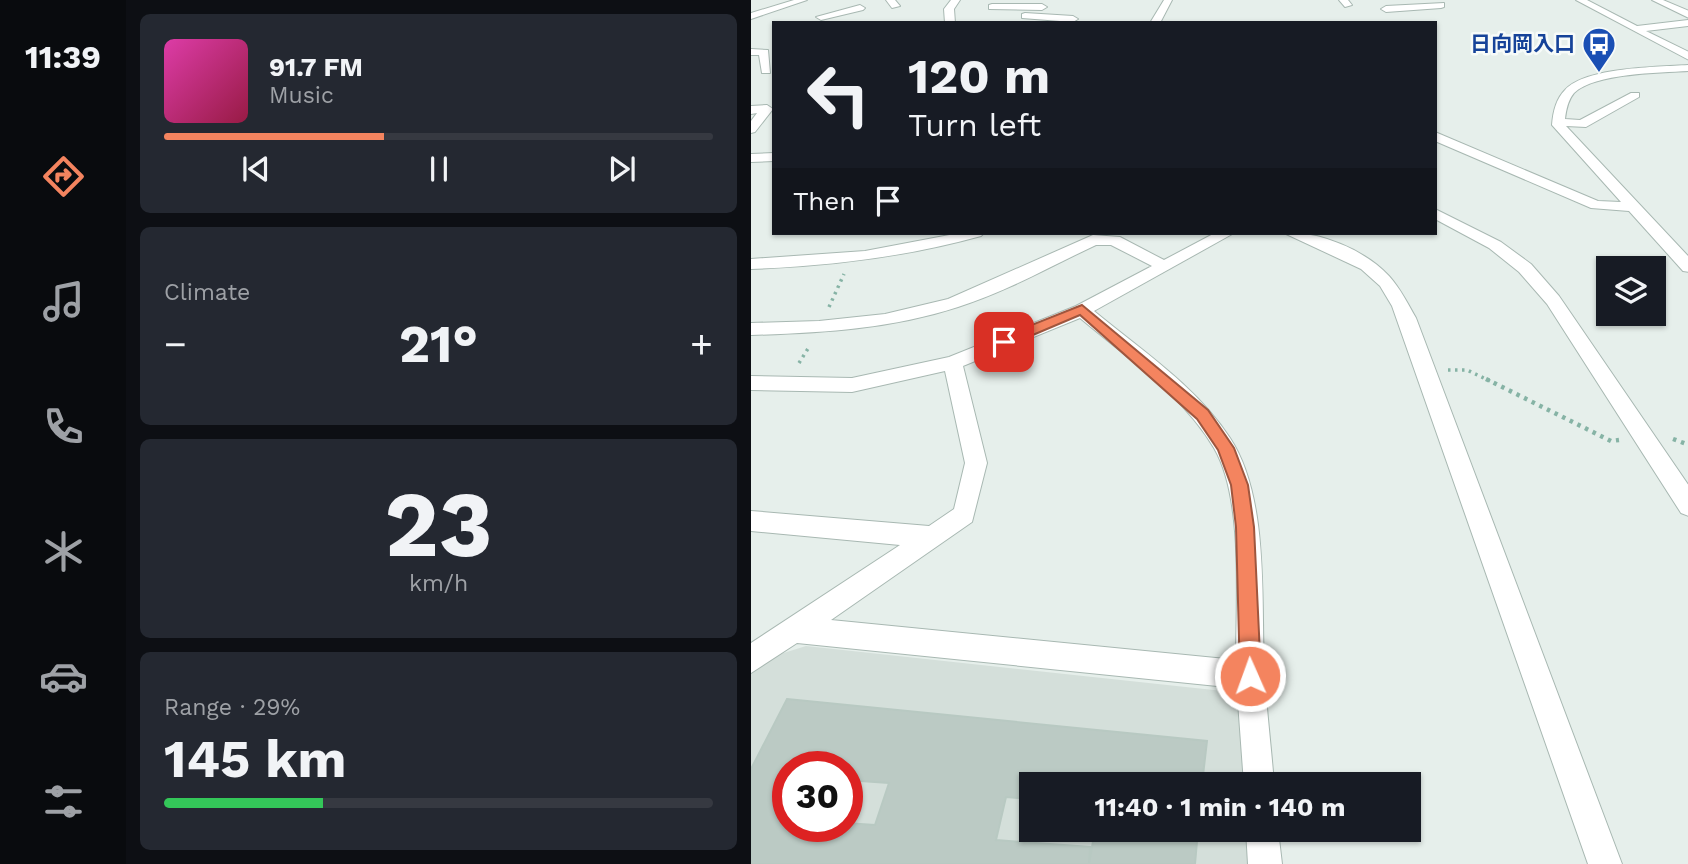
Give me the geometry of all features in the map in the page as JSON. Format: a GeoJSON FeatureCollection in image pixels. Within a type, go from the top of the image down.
{"type":"FeatureCollection","features":[{"type":"Feature","properties":{"kind":"street"},"geometry":{"type":"LineString","coordinates":[[751,16],[803,0]]}},
{"type":"Feature","properties":{"kind":"street"},"geometry":{"type":"LineString","coordinates":[[950,21],[949,9],[956,0]]}},
{"type":"Feature","properties":{"kind":"street"},"geometry":{"type":"LineString","coordinates":[[1156,21],[1168,0]]}},
{"type":"Feature","properties":{"kind":"street"},"geometry":{"type":"LineString","coordinates":[[1580,0],[1688,57]]}},
{"type":"Feature","properties":{"kind":"street"},"geometry":{"type":"LineString","coordinates":[[1656,0],[1688,15]]}},
{"type":"Feature","properties":{"kind":"street"},"geometry":{"type":"LineString","coordinates":[[992,7],[1044,3]]}},
{"type":"Feature","properties":{"kind":"street"},"geometry":{"type":"LineString","coordinates":[[1037,16],[1044,3]]}},
{"type":"Feature","properties":{"kind":"street"},"geometry":{"type":"LineString","coordinates":[[1386,9],[1441,4]]}},
{"type":"Feature","properties":{"kind":"street"},"geometry":{"type":"LineString","coordinates":[[834,6],[845,12]]}},
{"type":"Feature","properties":{"kind":"street"},"geometry":{"type":"LineString","coordinates":[[821,17],[860,8]]}},
{"type":"Feature","properties":{"kind":"street"},"geometry":{"type":"LineString","coordinates":[[1022,16],[1072,19]]}},
{"type":"Feature","properties":{"kind":"street"},"geometry":{"type":"LineString","coordinates":[[1634,29],[1688,23]]}},
{"type":"Feature","properties":{"kind":"street"},"geometry":{"type":"LineString","coordinates":[[751,52],[764,52],[770,58],[766,71]]}},
{"type":"Feature","properties":{"kind":"street"},"geometry":{"type":"LineString","coordinates":[[1688,68],[1616,75],[1573,88],[1560,106],[1558,122],[1688,267]]}},
{"type":"Feature","properties":{"kind":"street"},"geometry":{"type":"LineString","coordinates":[[1558,122],[1582,124],[1635,95]]}},
{"type":"Feature","properties":{"kind":"street"},"geometry":{"type":"LineString","coordinates":[[751,110],[767,109],[751,129]]}},
{"type":"Feature","properties":{"kind":"street"},"geometry":{"type":"LineString","coordinates":[[1437,137],[1596,205],[1634,207]]}},
{"type":"Feature","properties":{"kind":"street"},"geometry":{"type":"LineString","coordinates":[[751,158],[772,157]]}},
{"type":"Feature","properties":{"kind":"street"},"geometry":{"type":"LineString","coordinates":[[1437,214],[1495,245],[1525,268],[1553,300],[1688,506]]}},
{"type":"Feature","properties":{"kind":"street"},"geometry":{"type":"LineString","coordinates":[[751,264],[852,257],[969,235]]}},
{"type":"Feature","properties":{"kind":"street"},"geometry":{"type":"LineString","coordinates":[[751,383],[787,386],[852,385],[953,363],[1082,310],[1222,235]]}},
{"type":"Feature","properties":{"kind":"street"},"geometry":{"type":"LineString","coordinates":[[1298,235],[1329,246],[1376,272],[1393,292],[1407,318],[1605,864]]}},
{"type":"Feature","properties":{"kind":"street"},"geometry":{"type":"LineString","coordinates":[[751,328],[819,327],[885,320],[942,306],[1000,284],[1093,240],[1114,240],[1162,265]]}},
{"type":"Feature","properties":{"kind":"street"},"geometry":{"type":"LineString","coordinates":[[1082,310],[1202,414],[1226,448],[1239,485],[1245,527],[1250,676],[1258,772]]}},
{"type":"Feature","properties":{"kind":"street"},"geometry":{"type":"LineString","coordinates":[[751,659],[964,515],[976,463],[953,363]]}},
{"type":"Feature","properties":{"kind":"street"},"geometry":{"type":"LineString","coordinates":[[751,521],[935,537]]}},
{"type":"Feature","properties":{"kind":"street"},"geometry":{"type":"LineString","coordinates":[[796,630],[1250,676]]}},
{"type":"Feature","properties":{"kind":"street"},"geometry":{"type":"LineString","coordinates":[[1263,842],[1265,864]]}},
{"type":"Feature","properties":{"kind":"path"},"geometry":{"type":"LineString","coordinates":[[823,318],[852,257]]}},
{"type":"Feature","properties":{"kind":"path"},"geometry":{"type":"LineString","coordinates":[[787,386],[810,344]]}},
{"type":"Feature","properties":{"kind":"path"},"geometry":{"type":"LineString","coordinates":[[1467,370],[1611,441]]}},
{"type":"Feature","properties":{"kind":"shaded area"},"geometry":{"type":"Polygon","coordinates":[[[806,646],[1223,691],[1240,707],[1243,772],[1019,772],[1019,842],[1247,842],[1248,864],[751,864],[751,671],[774,656],[806,646]]]}},
{"type":"Feature","properties":{"kind":"building"},"geometry":{"type":"Polygon","coordinates":[[[787,699],[1207,741],[1203,772],[1019,772],[1019,798],[1006,797],[996,840],[1090,847],[1089,864],[751,864],[751,769],[787,699]]]}},
{"type":"Feature","properties":{"kind":"building"},"geometry":{"type":"Polygon","coordinates":[[[1093,842],[1197,842],[1195,864],[1089,864],[1093,842]]]}},
{"type":"Feature","properties":{"kind":"place","name":"日向岡入口"},"geometry":{"type":"Point","coordinates":[1599,74]}},
{"type":"Feature","properties":{"kind":"route"},"geometry":{"type":"LineString","coordinates":[[1004,342],[1082,310],[1202,414],[1226,448],[1239,485],[1245,527],[1250,676]]}}]}
